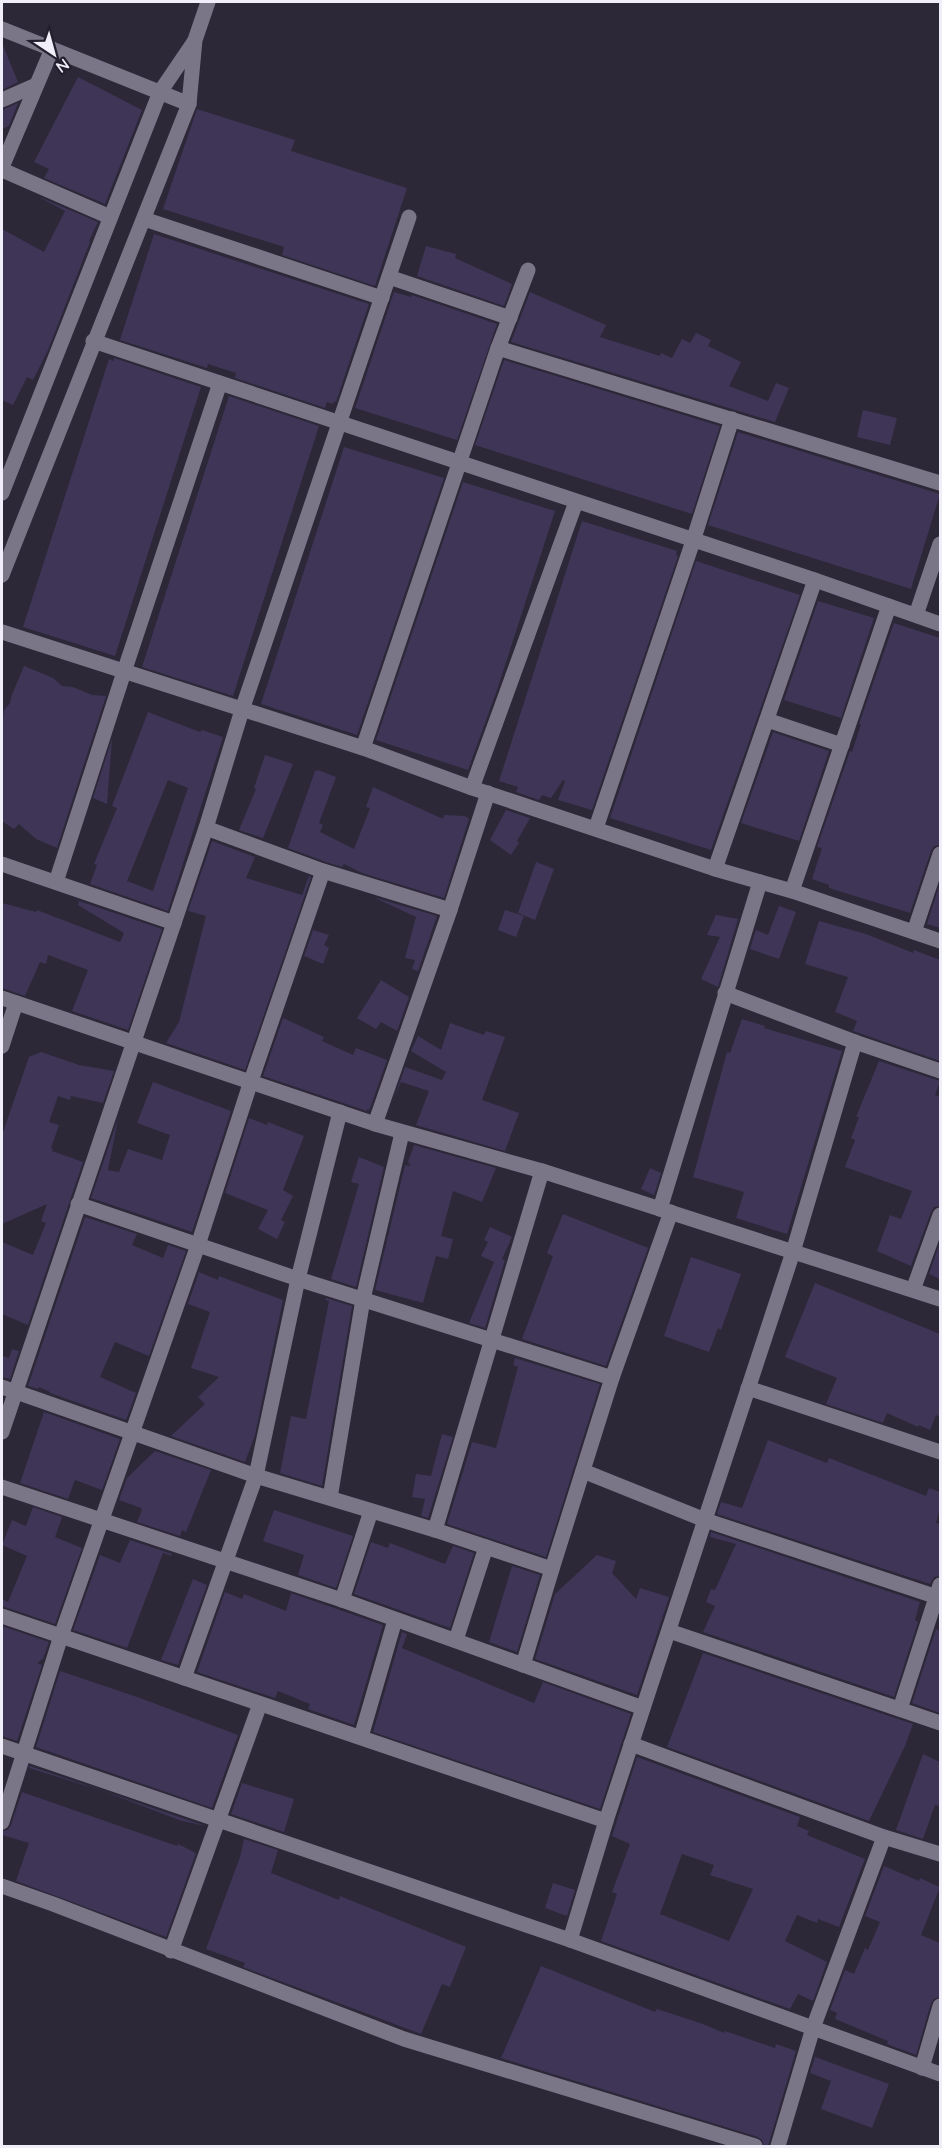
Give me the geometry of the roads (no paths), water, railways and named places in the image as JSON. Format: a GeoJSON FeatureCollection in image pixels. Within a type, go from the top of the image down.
{"type":"FeatureCollection","features":[{"type":"Feature","properties":{"kind":"street"},"geometry":{"type":"LineString","coordinates":[[2,575],[189,104],[195,40],[208,2]]}},
{"type":"Feature","properties":{"kind":"street"},"geometry":{"type":"LineString","coordinates":[[2,29],[189,104]]}},
{"type":"Feature","properties":{"kind":"street"},"geometry":{"type":"LineString","coordinates":[[2,494],[160,92],[195,40]]}},
{"type":"Feature","properties":{"kind":"street"},"geometry":{"type":"LineString","coordinates":[[52,48],[6,144],[2,169],[110,217]]}},
{"type":"Feature","properties":{"kind":"street"},"geometry":{"type":"LineString","coordinates":[[2,100],[36,85]]}},
{"type":"Feature","properties":{"kind":"street"},"geometry":{"type":"LineString","coordinates":[[2,1432],[8,1389],[78,1204],[206,828],[242,710],[409,217]]}},
{"type":"Feature","properties":{"kind":"street"},"geometry":{"type":"LineString","coordinates":[[144,219],[382,298]]}},
{"type":"Feature","properties":{"kind":"street"},"geometry":{"type":"LineString","coordinates":[[363,748],[498,348],[528,270]]}},
{"type":"Feature","properties":{"kind":"street"},"geometry":{"type":"LineString","coordinates":[[389,277],[510,318]]}},
{"type":"Feature","properties":{"kind":"street"},"geometry":{"type":"LineString","coordinates":[[93,341],[459,461],[940,624]]}},
{"type":"Feature","properties":{"kind":"street"},"geometry":{"type":"LineString","coordinates":[[498,348],[940,483]]}},
{"type":"Feature","properties":{"kind":"street"},"geometry":{"type":"LineString","coordinates":[[56,882],[123,672],[220,383]]}},
{"type":"Feature","properties":{"kind":"street"},"geometry":{"type":"LineString","coordinates":[[596,828],[732,419]]}},
{"type":"Feature","properties":{"kind":"street"},"geometry":{"type":"LineString","coordinates":[[472,788],[576,502]]}},
{"type":"Feature","properties":{"kind":"street"},"geometry":{"type":"LineString","coordinates":[[916,615],[940,544]]}},
{"type":"Feature","properties":{"kind":"street"},"geometry":{"type":"LineString","coordinates":[[716,869],[815,580]]}},
{"type":"Feature","properties":{"kind":"street"},"geometry":{"type":"LineString","coordinates":[[792,891],[889,606]]}},
{"type":"Feature","properties":{"kind":"street"},"geometry":{"type":"LineString","coordinates":[[2,632],[363,748],[472,788],[940,941]]}},
{"type":"Feature","properties":{"kind":"street"},"geometry":{"type":"LineString","coordinates":[[767,720],[842,745]]}},
{"type":"Feature","properties":{"kind":"street"},"geometry":{"type":"LineString","coordinates":[[375,1124],[450,910],[488,793]]}},
{"type":"Feature","properties":{"kind":"street"},"geometry":{"type":"LineString","coordinates":[[206,828],[323,871],[450,910]]}},
{"type":"Feature","properties":{"kind":"street"},"geometry":{"type":"LineString","coordinates":[[914,932],[940,854]]}},
{"type":"Feature","properties":{"kind":"street"},"geometry":{"type":"LineString","coordinates":[[2,864],[174,923]]}},
{"type":"Feature","properties":{"kind":"street"},"geometry":{"type":"LineString","coordinates":[[2,1822],[61,1636],[198,1245],[323,871]]}},
{"type":"Feature","properties":{"kind":"street"},"geometry":{"type":"LineString","coordinates":[[523,1665],[666,1211],[725,993],[760,882]]}},
{"type":"Feature","properties":{"kind":"street"},"geometry":{"type":"LineString","coordinates":[[725,993],[940,1071]]}},
{"type":"Feature","properties":{"kind":"street"},"geometry":{"type":"LineString","coordinates":[[2,1046],[9,1001],[402,1133],[542,1171],[940,1299]]}},
{"type":"Feature","properties":{"kind":"street"},"geometry":{"type":"LineString","coordinates":[[570,1940],[606,1821],[793,1252],[855,1042]]}},
{"type":"Feature","properties":{"kind":"street"},"geometry":{"type":"LineString","coordinates":[[184,1678],[256,1476],[297,1279],[340,1112]]}},
{"type":"Feature","properties":{"kind":"street"},"geometry":{"type":"LineString","coordinates":[[330,1498],[363,1299],[402,1133]]}},
{"type":"Feature","properties":{"kind":"street"},"geometry":{"type":"LineString","coordinates":[[435,1530],[542,1171]]}},
{"type":"Feature","properties":{"kind":"street"},"geometry":{"type":"LineString","coordinates":[[78,1204],[297,1279],[612,1378]]}},
{"type":"Feature","properties":{"kind":"street"},"geometry":{"type":"LineString","coordinates":[[913,1290],[940,1215]]}},
{"type":"Feature","properties":{"kind":"street"},"geometry":{"type":"LineString","coordinates":[[748,1388],[940,1452]]}},
{"type":"Feature","properties":{"kind":"street"},"geometry":{"type":"LineString","coordinates":[[8,1389],[256,1476],[435,1530],[552,1569]]}},
{"type":"Feature","properties":{"kind":"street"},"geometry":{"type":"LineString","coordinates":[[583,1471],[705,1520],[939,1594],[900,1709]]}},
{"type":"Feature","properties":{"kind":"street"},"geometry":{"type":"LineString","coordinates":[[2,1487],[342,1600],[643,1708]]}},
{"type":"Feature","properties":{"kind":"street"},"geometry":{"type":"LineString","coordinates":[[342,1600],[371,1510]]}},
{"type":"Feature","properties":{"kind":"street"},"geometry":{"type":"LineString","coordinates":[[456,1640],[486,1547]]}},
{"type":"Feature","properties":{"kind":"street"},"geometry":{"type":"LineString","coordinates":[[2,1616],[606,1821]]}},
{"type":"Feature","properties":{"kind":"street"},"geometry":{"type":"LineString","coordinates":[[361,1737],[395,1620]]}},
{"type":"Feature","properties":{"kind":"street"},"geometry":{"type":"LineString","coordinates":[[669,1631],[940,1723]]}},
{"type":"Feature","properties":{"kind":"street"},"geometry":{"type":"LineString","coordinates":[[171,1951],[260,1704]]}},
{"type":"Feature","properties":{"kind":"street"},"geometry":{"type":"LineString","coordinates":[[631,1744],[884,1837],[940,1854]]}},
{"type":"Feature","properties":{"kind":"street"},"geometry":{"type":"LineString","coordinates":[[2,1746],[570,1940],[940,2074]]}},
{"type":"Feature","properties":{"kind":"street"},"geometry":{"type":"LineString","coordinates":[[778,2146],[813,2028],[884,1837]]}},
{"type":"Feature","properties":{"kind":"street"},"geometry":{"type":"LineString","coordinates":[[2,1886],[404,2039],[754,2146]]}},
{"type":"Feature","properties":{"kind":"street"},"geometry":{"type":"LineString","coordinates":[[922,2068],[940,2006]]}}]}
